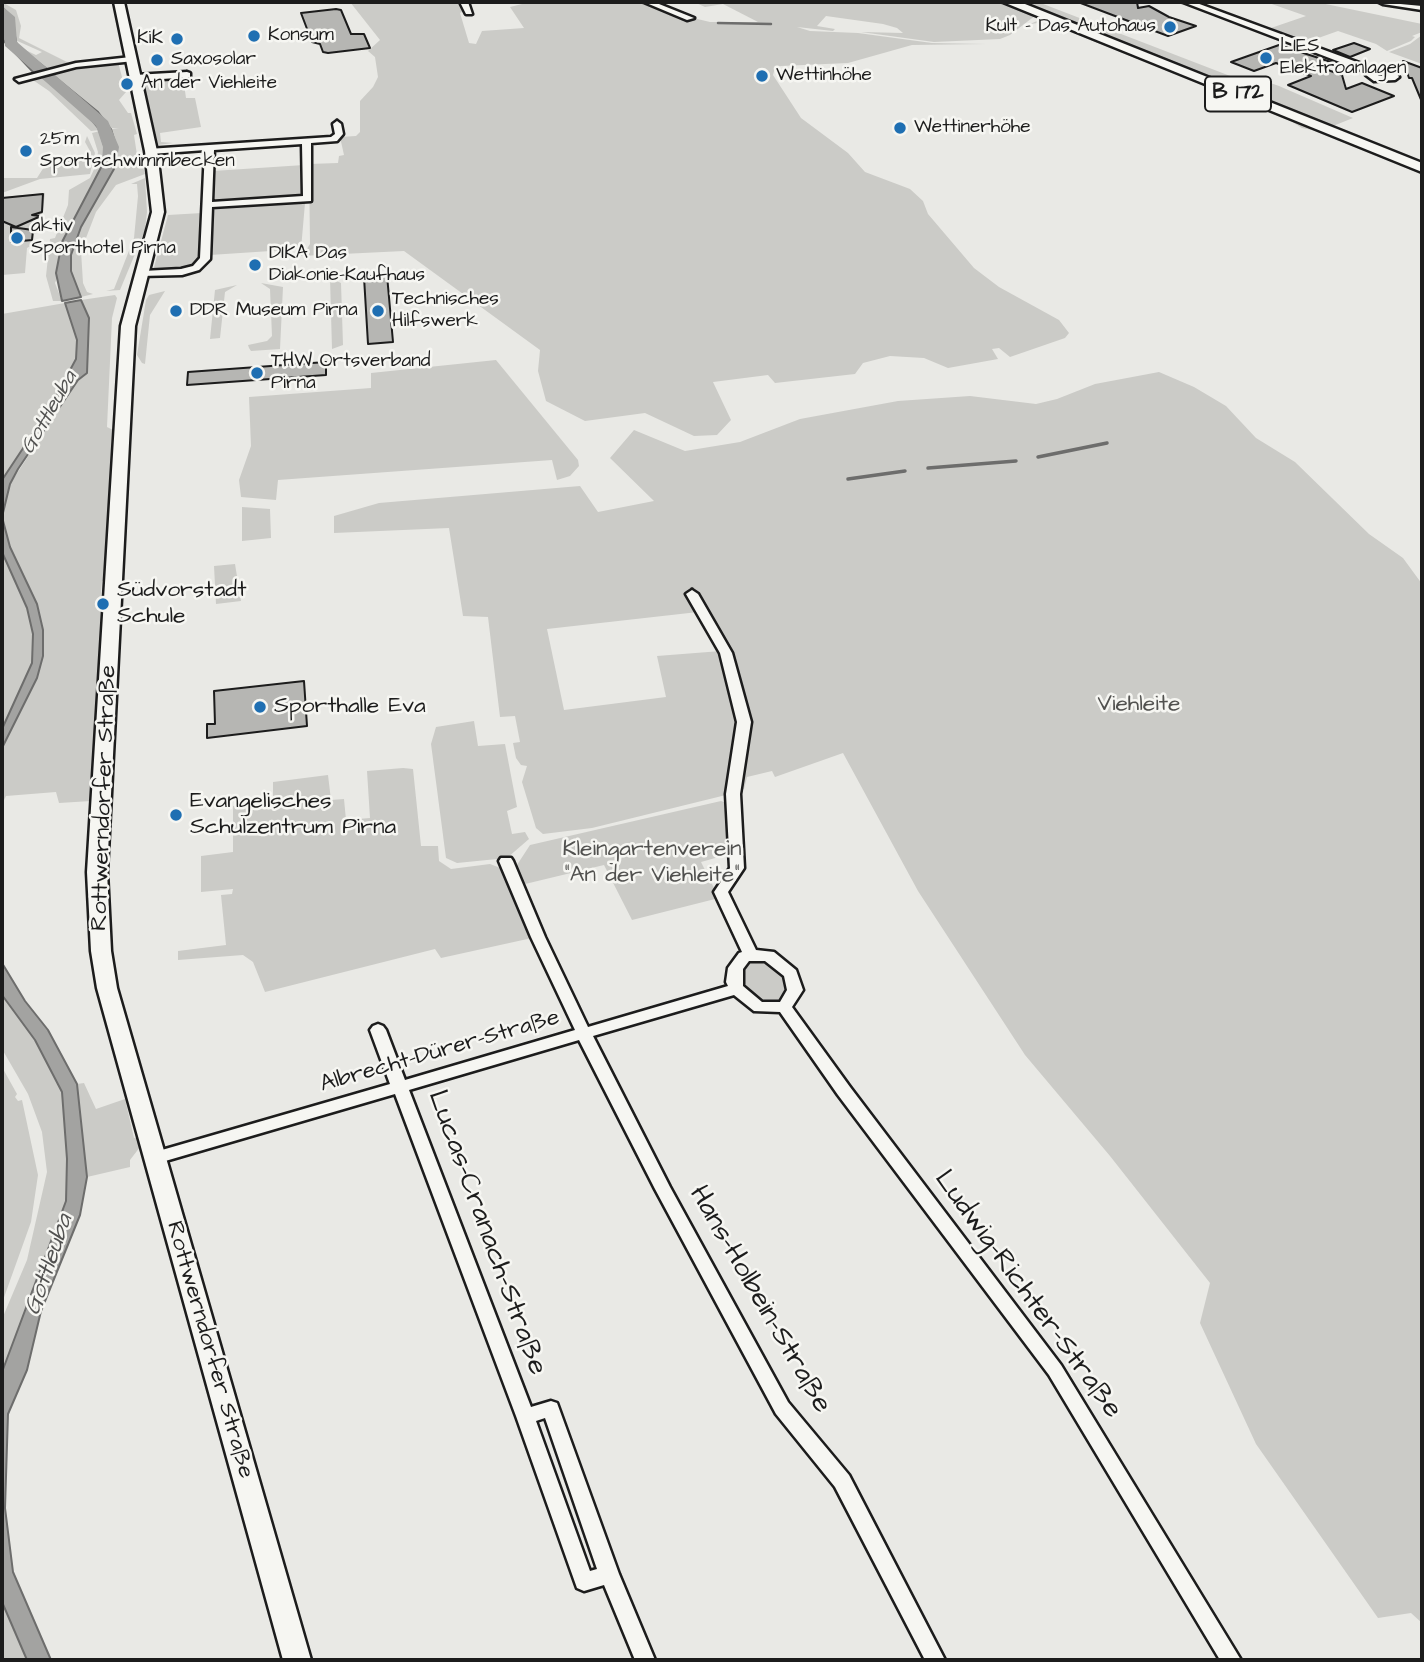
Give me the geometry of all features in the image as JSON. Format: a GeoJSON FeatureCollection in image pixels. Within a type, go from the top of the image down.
{"type":"FeatureCollection","features":[{"type":"Feature","properties":{"kind":"main road","name":"Rottwerndorfer Straße"},"geometry":{"type":"LineString","coordinates":[[119,2],[151,151],[158,212],[128,326],[97,906],[107,988],[297,1660]]}},
{"type":"Feature","properties":{"kind":"main road","name":"B 172"},"geometry":{"type":"LineString","coordinates":[[1009,2],[1422,168]]}},
{"type":"Feature","properties":{"kind":"street"},"geometry":{"type":"LineString","coordinates":[[464,2],[469,12]]}},
{"type":"Feature","properties":{"kind":"street"},"geometry":{"type":"LineString","coordinates":[[648,2],[690,18]]}},
{"type":"Feature","properties":{"kind":"street"},"geometry":{"type":"LineString","coordinates":[[1188,2],[1373,71]]}},
{"type":"Feature","properties":{"kind":"street"},"geometry":{"type":"LineString","coordinates":[[1383,2],[1422,8]]}},
{"type":"Feature","properties":{"kind":"street"},"geometry":{"type":"LineString","coordinates":[[19,79],[57,69],[131,59]]}},
{"type":"Feature","properties":{"kind":"street"},"geometry":{"type":"LineString","coordinates":[[135,78],[187,75]]}},
{"type":"Feature","properties":{"kind":"street"},"geometry":{"type":"LineString","coordinates":[[151,151],[334,139],[338,134],[337,124]]}},
{"type":"Feature","properties":{"kind":"street"},"geometry":{"type":"LineString","coordinates":[[206,205],[308,199],[306,141]]}},
{"type":"Feature","properties":{"kind":"street"},"geometry":{"type":"LineString","coordinates":[[143,274],[182,272],[201,264],[205,258],[211,146]]}},
{"type":"Feature","properties":{"kind":"street"},"geometry":{"type":"LineString","coordinates":[[692,594],[726,653],[744,722],[733,794],[737,867],[721,892],[751,955]]}},
{"type":"Feature","properties":{"kind":"street"},"geometry":{"type":"LineString","coordinates":[[506,861],[584,1034]]}},
{"type":"Feature","properties":{"kind":"street"},"geometry":{"type":"LineString","coordinates":[[751,955],[769,956],[791,974],[795,990],[784,1007],[759,1007],[737,989],[734,982],[736,968],[744,957],[751,955]]}},
{"type":"Feature","properties":{"kind":"street","name":"Albrecht-Dürer-Straße"},"geometry":{"type":"LineString","coordinates":[[155,1157],[737,989]]}},
{"type":"Feature","properties":{"kind":"street","name":"Ludwig-Richter-Straße"},"geometry":{"type":"LineString","coordinates":[[784,1007],[844,1091],[1055,1370],[1231,1660]]}},
{"type":"Feature","properties":{"kind":"street","name":"Lucas-Cranach-Straße"},"geometry":{"type":"LineString","coordinates":[[378,1030],[402,1086],[525,1416],[584,1583],[609,1574]]}},
{"type":"Feature","properties":{"kind":"street","name":"Hans-Holbein-Straße"},"geometry":{"type":"LineString","coordinates":[[584,1034],[782,1408],[842,1481],[935,1660]]}},
{"type":"Feature","properties":{"kind":"street"},"geometry":{"type":"LineString","coordinates":[[525,1416],[551,1409],[609,1574],[645,1660]]}},
{"type":"Feature","properties":{"kind":"green space"},"geometry":{"type":"Polygon","coordinates":[[[2,2],[16,10],[21,26],[19,38],[71,64],[47,69],[37,64],[17,46],[36,55],[42,52],[13,39],[11,17],[2,7],[2,2]]]}},
{"type":"Feature","properties":{"kind":"green space"},"geometry":{"type":"Polygon","coordinates":[[[350,2],[461,2],[465,10],[460,13],[469,43],[476,44],[482,31],[524,28],[510,7],[530,2],[646,2],[668,12],[710,22],[758,22],[723,4],[705,7],[694,2],[1002,2],[1036,15],[1010,35],[1000,39],[934,42],[861,32],[903,33],[883,24],[826,16],[817,26],[835,29],[833,31],[797,27],[810,31],[858,33],[932,43],[986,44],[912,45],[848,63],[781,66],[775,68],[773,75],[801,118],[848,153],[865,172],[910,189],[923,201],[928,214],[974,268],[999,287],[1059,320],[1069,333],[1065,338],[1010,357],[999,348],[992,349],[998,359],[948,368],[924,358],[890,356],[863,363],[855,374],[775,383],[768,375],[713,382],[731,420],[717,435],[694,436],[645,413],[585,421],[546,401],[538,371],[540,350],[404,251],[301,256],[299,253],[305,252],[310,244],[309,164],[338,163],[339,156],[344,155],[340,137],[356,136],[360,132],[360,101],[378,77],[375,57],[368,51],[380,40],[350,2]]]}},
{"type":"Feature","properties":{"kind":"green space"},"geometry":{"type":"Polygon","coordinates":[[[1015,2],[1038,2],[1238,79],[1256,78],[1279,86],[1353,118],[1333,126],[1422,161],[1422,165],[1015,2]]]}},
{"type":"Feature","properties":{"kind":"green space"},"geometry":{"type":"Polygon","coordinates":[[[1266,2],[1316,2],[1422,24],[1422,32],[1412,36],[1415,37],[1411,41],[1387,51],[1376,44],[1338,31],[1307,42],[1271,28],[1306,16],[1266,2]]]}},
{"type":"Feature","properties":{"kind":"green space"},"geometry":{"type":"Polygon","coordinates":[[[1044,18],[1422,170],[1422,173],[1322,132],[1302,128],[1286,118],[1046,22],[1030,24],[1044,18]]]}},
{"type":"Feature","properties":{"kind":"green space"},"geometry":{"type":"Polygon","coordinates":[[[1422,35],[1422,64],[1389,52],[1410,44],[1422,35]]]}},
{"type":"Feature","properties":{"kind":"green space"},"geometry":{"type":"Polygon","coordinates":[[[118,62],[126,92],[119,100],[128,113],[131,113],[137,134],[134,135],[137,155],[140,156],[145,174],[116,185],[96,212],[81,251],[83,283],[87,292],[93,294],[81,297],[71,271],[71,255],[81,227],[114,169],[116,146],[111,129],[119,128],[110,128],[50,73],[118,62]]]}},
{"type":"Feature","properties":{"kind":"green space"},"geometry":{"type":"Polygon","coordinates":[[[40,75],[85,112],[100,130],[91,131],[49,91],[30,78],[40,75]]]}},
{"type":"Feature","properties":{"kind":"green space"},"geometry":{"type":"Polygon","coordinates":[[[183,77],[186,98],[195,98],[201,127],[160,133],[161,142],[173,143],[158,145],[143,79],[183,77]]]}},
{"type":"Feature","properties":{"kind":"green space"},"geometry":{"type":"Polygon","coordinates":[[[100,131],[107,156],[55,283],[62,301],[53,301],[46,276],[50,239],[55,238],[68,205],[69,190],[90,178],[98,152],[92,133],[100,131]]]}},
{"type":"Feature","properties":{"kind":"green space"},"geometry":{"type":"Polygon","coordinates":[[[87,136],[95,153],[90,174],[40,179],[2,193],[2,178],[37,178],[44,167],[55,166],[58,161],[83,161],[90,151],[85,142],[87,136]]]}},
{"type":"Feature","properties":{"kind":"green space"},"geometry":{"type":"Polygon","coordinates":[[[304,165],[303,197],[211,203],[213,171],[304,165]]]}},
{"type":"Feature","properties":{"kind":"green space"},"geometry":{"type":"Polygon","coordinates":[[[145,178],[145,230],[120,290],[106,291],[114,289],[134,238],[138,196],[137,184],[131,184],[145,178]]]}},
{"type":"Feature","properties":{"kind":"green space","name":"aktiv Sporthotel Pirna"},"geometry":{"type":"Polygon","coordinates":[[[45,193],[42,217],[35,220],[34,229],[42,231],[34,234],[32,245],[27,248],[25,273],[2,275],[2,197],[45,193]]]}},
{"type":"Feature","properties":{"kind":"green space"},"geometry":{"type":"Polygon","coordinates":[[[300,201],[305,203],[301,249],[210,255],[211,206],[300,201]]]}},
{"type":"Feature","properties":{"kind":"green space"},"geometry":{"type":"Polygon","coordinates":[[[202,213],[200,260],[193,267],[153,271],[168,215],[202,213]]]}},
{"type":"Feature","properties":{"kind":"green space"},"geometry":{"type":"Polygon","coordinates":[[[330,278],[341,283],[343,345],[332,349],[330,278]]]}},
{"type":"Feature","properties":{"kind":"green space"},"geometry":{"type":"Polygon","coordinates":[[[261,283],[283,287],[280,349],[251,351],[248,345],[267,341],[272,336],[270,289],[261,283]]]}},
{"type":"Feature","properties":{"kind":"green space"},"geometry":{"type":"Polygon","coordinates":[[[237,285],[225,292],[220,338],[210,339],[215,290],[237,285]]]}},
{"type":"Feature","properties":{"kind":"green space"},"geometry":{"type":"Polygon","coordinates":[[[165,291],[150,315],[145,364],[137,355],[146,300],[149,295],[165,291]]]}},
{"type":"Feature","properties":{"kind":"green space"},"geometry":{"type":"Polygon","coordinates":[[[115,295],[117,298],[112,318],[107,427],[115,431],[107,580],[102,581],[100,605],[105,606],[91,801],[59,803],[56,792],[6,796],[2,804],[2,748],[37,678],[43,656],[37,604],[10,547],[2,517],[10,484],[78,380],[84,376],[89,318],[81,300],[115,295]]]}},
{"type":"Feature","properties":{"kind":"green space"},"geometry":{"type":"Polygon","coordinates":[[[65,303],[77,340],[76,359],[49,409],[2,480],[2,314],[65,303]]]}},
{"type":"Feature","properties":{"kind":"green space"},"geometry":{"type":"Polygon","coordinates":[[[496,360],[578,460],[579,466],[570,476],[557,480],[552,460],[278,480],[276,500],[241,497],[239,480],[251,446],[249,397],[371,388],[371,373],[496,360]]]}},
{"type":"Feature","properties":{"kind":"green space","name":"Viehleite"},"geometry":{"type":"Polygon","coordinates":[[[1159,372],[1194,387],[1226,406],[1256,438],[1295,462],[1369,534],[1403,558],[1422,584],[1422,1623],[1411,1613],[1378,1618],[1256,1444],[1200,1323],[1210,1283],[1110,1156],[1025,1055],[918,891],[843,753],[775,777],[772,771],[747,777],[744,789],[739,790],[748,722],[746,705],[728,650],[692,590],[689,592],[698,612],[547,629],[564,710],[666,697],[657,656],[721,651],[740,722],[726,795],[592,828],[543,834],[536,828],[522,782],[527,766],[521,765],[516,758],[513,743],[520,742],[515,716],[500,717],[488,617],[463,616],[449,528],[334,533],[334,516],[379,503],[580,486],[598,512],[654,501],[610,458],[634,430],[685,451],[740,442],[800,419],[898,401],[970,396],[1036,404],[1095,384],[1159,372]]]}},
{"type":"Feature","properties":{"kind":"green space"},"geometry":{"type":"Polygon","coordinates":[[[242,507],[270,509],[271,538],[242,541],[242,507]]]}},
{"type":"Feature","properties":{"kind":"green space"},"geometry":{"type":"Polygon","coordinates":[[[2,552],[27,608],[33,634],[32,663],[27,679],[2,729],[2,552]]]}},
{"type":"Feature","properties":{"kind":"green space"},"geometry":{"type":"Polygon","coordinates":[[[235,564],[241,601],[216,604],[214,566],[235,564]]]}},
{"type":"Feature","properties":{"kind":"green space"},"geometry":{"type":"Polygon","coordinates":[[[474,721],[478,746],[505,744],[517,807],[507,811],[512,834],[525,832],[529,839],[507,858],[457,863],[446,858],[431,744],[436,727],[474,721]]]}},
{"type":"Feature","properties":{"kind":"green space"},"geometry":{"type":"Polygon","coordinates":[[[413,769],[421,846],[438,846],[439,861],[451,869],[490,864],[503,869],[532,938],[441,958],[435,949],[265,992],[253,962],[243,955],[178,960],[178,951],[226,945],[221,895],[232,894],[233,889],[201,892],[201,856],[233,852],[233,806],[273,801],[273,782],[328,775],[331,800],[344,799],[346,820],[370,818],[367,771],[413,769]]]}},
{"type":"Feature","properties":{"kind":"green space","name":"Kleingartenverein “An der Viehleite\""},"geometry":{"type":"Polygon","coordinates":[[[721,801],[729,804],[733,853],[701,862],[719,898],[632,920],[604,865],[521,885],[515,868],[530,845],[721,801]]]}},
{"type":"Feature","properties":{"kind":"green space"},"geometry":{"type":"Polygon","coordinates":[[[768,959],[791,982],[782,1003],[761,1005],[740,983],[740,970],[746,961],[768,959]]]}},
{"type":"Feature","properties":{"kind":"green space"},"geometry":{"type":"Polygon","coordinates":[[[2,995],[35,1040],[62,1091],[67,1159],[66,1201],[2,1372],[2,1319],[27,1260],[47,1172],[42,1132],[28,1094],[2,1049],[2,995]]]}},
{"type":"Feature","properties":{"kind":"green space"},"geometry":{"type":"Polygon","coordinates":[[[2,1067],[17,1094],[15,1097],[18,1101],[22,1100],[38,1175],[31,1222],[2,1303],[2,1067]]]}},
{"type":"Feature","properties":{"kind":"green space"},"geometry":{"type":"Polygon","coordinates":[[[84,1083],[96,1109],[125,1099],[134,1138],[140,1137],[140,1147],[130,1160],[130,1167],[87,1177],[77,1084],[84,1083]]]}},
{"type":"Feature","properties":{"kind":"green space"},"geometry":{"type":"Polygon","coordinates":[[[2,1602],[27,1660],[2,1660],[2,1602]]]}},
{"type":"Feature","properties":{"kind":"water"},"geometry":{"type":"Polygon","coordinates":[[[2,7],[11,17],[17,46],[47,69],[34,73],[2,39],[2,7]]]}},
{"type":"Feature","properties":{"kind":"water"},"geometry":{"type":"Polygon","coordinates":[[[50,73],[98,112],[110,128],[100,130],[85,112],[40,75],[50,73]]]}},
{"type":"Feature","properties":{"kind":"water"},"geometry":{"type":"Polygon","coordinates":[[[111,129],[116,146],[114,169],[81,227],[71,255],[71,271],[81,297],[62,301],[56,273],[62,242],[107,156],[100,131],[111,129]]]}},
{"type":"Feature","properties":{"kind":"water"},"geometry":{"type":"Polygon","coordinates":[[[81,300],[89,318],[87,373],[78,380],[18,469],[10,484],[2,517],[2,480],[49,409],[76,359],[77,340],[65,303],[81,300]]]}},
{"type":"Feature","properties":{"kind":"water"},"geometry":{"type":"Polygon","coordinates":[[[2,517],[10,547],[37,604],[43,630],[43,656],[37,678],[2,748],[2,729],[32,663],[33,634],[27,608],[2,552],[2,517]]]}},
{"type":"Feature","properties":{"kind":"water"},"geometry":{"type":"Polygon","coordinates":[[[2,963],[25,1001],[48,1030],[77,1084],[87,1177],[80,1215],[41,1311],[27,1370],[8,1414],[5,1508],[13,1572],[51,1660],[27,1660],[2,1602],[2,1372],[66,1201],[67,1159],[62,1092],[35,1040],[2,995],[2,963]]]}},
{"type":"Feature","properties":{"kind":"building"},"geometry":{"type":"Polygon","coordinates":[[[1078,2],[1137,2],[1138,8],[1149,6],[1169,17],[1196,26],[1168,36],[1078,2]]]}},
{"type":"Feature","properties":{"kind":"building"},"geometry":{"type":"Polygon","coordinates":[[[341,10],[351,34],[364,34],[370,48],[328,53],[323,52],[320,44],[312,42],[301,13],[341,10]]]}},
{"type":"Feature","properties":{"kind":"building"},"geometry":{"type":"Polygon","coordinates":[[[1354,43],[1370,49],[1350,57],[1333,50],[1354,43]]]}},
{"type":"Feature","properties":{"kind":"building"},"geometry":{"type":"Polygon","coordinates":[[[1279,45],[1334,63],[1322,68],[1342,75],[1346,89],[1362,83],[1394,96],[1352,112],[1288,85],[1311,76],[1276,63],[1254,71],[1231,62],[1279,45]]]}},
{"type":"Feature","properties":{"kind":"building"},"geometry":{"type":"Polygon","coordinates":[[[1403,61],[1422,68],[1422,102],[1412,78],[1409,78],[1403,61]]]}},
{"type":"Feature","properties":{"kind":"building"},"geometry":{"type":"Polygon","coordinates":[[[43,194],[42,212],[32,215],[41,216],[16,227],[2,221],[2,198],[43,194]]]}},
{"type":"Feature","properties":{"kind":"building"},"geometry":{"type":"Polygon","coordinates":[[[11,227],[33,230],[32,240],[11,242],[11,227]]]}},
{"type":"Feature","properties":{"kind":"building","name":"Technisches Hilfswerk"},"geometry":{"type":"Polygon","coordinates":[[[387,275],[393,342],[368,344],[364,277],[387,275]]]}},
{"type":"Feature","properties":{"kind":"building","name":"THW Ortsverband Pirna"},"geometry":{"type":"Polygon","coordinates":[[[326,362],[326,375],[187,385],[188,372],[326,362]]]}},
{"type":"Feature","properties":{"kind":"building","name":"Sporthalle Eva"},"geometry":{"type":"Polygon","coordinates":[[[304,681],[307,726],[207,738],[207,724],[215,724],[214,691],[304,681]]]}},
{"type":"Feature","properties":{"kind":"waterway","name":"Gottleuba"},"geometry":{"type":"LineString","coordinates":[[2,10],[8,17],[10,43],[103,124],[111,147],[110,163]]}},
{"type":"Feature","properties":{"kind":"waterway"},"geometry":{"type":"LineString","coordinates":[[718,23],[771,24]]}},
{"type":"Feature","properties":{"kind":"waterway"},"geometry":{"type":"LineString","coordinates":[[1038,457],[1107,443]]}},
{"type":"Feature","properties":{"kind":"waterway"},"geometry":{"type":"LineString","coordinates":[[928,468],[1016,461]]}},
{"type":"Feature","properties":{"kind":"waterway"},"geometry":{"type":"LineString","coordinates":[[848,479],[905,471]]}},
{"type":"Feature","properties":{"kind":"place","name":"Kult - Das Autohaus"},"geometry":{"type":"Point","coordinates":[1170,27]}},
{"type":"Feature","properties":{"kind":"place","name":"Konsum"},"geometry":{"type":"Point","coordinates":[254,36]}},
{"type":"Feature","properties":{"kind":"place","name":"KiK"},"geometry":{"type":"Point","coordinates":[177,39]}},
{"type":"Feature","properties":{"kind":"place","name":"LIES Elektroanlagen"},"geometry":{"type":"Point","coordinates":[1266,58]}},
{"type":"Feature","properties":{"kind":"place","name":"Saxosolar"},"geometry":{"type":"Point","coordinates":[157,60]}},
{"type":"Feature","properties":{"kind":"place","name":"Wettinhöhe"},"geometry":{"type":"Point","coordinates":[762,76]}},
{"type":"Feature","properties":{"kind":"place","name":"An der Viehleite"},"geometry":{"type":"Point","coordinates":[127,84]}},
{"type":"Feature","properties":{"kind":"place","name":"Wettinerhöhe"},"geometry":{"type":"Point","coordinates":[900,128]}},
{"type":"Feature","properties":{"kind":"place","name":"25m Sportschwimmbecken"},"geometry":{"type":"Point","coordinates":[26,151]}},
{"type":"Feature","properties":{"kind":"place","name":"aktiv Sporthotel Pirna"},"geometry":{"type":"Point","coordinates":[17,238]}},
{"type":"Feature","properties":{"kind":"place","name":"DIKA Das Diakonie-Kaufhaus"},"geometry":{"type":"Point","coordinates":[255,265]}},
{"type":"Feature","properties":{"kind":"place","name":"DDR Museum Pirna"},"geometry":{"type":"Point","coordinates":[176,311]}},
{"type":"Feature","properties":{"kind":"place","name":"Technisches Hilfswerk"},"geometry":{"type":"Point","coordinates":[378,311]}},
{"type":"Feature","properties":{"kind":"place","name":"THW Ortsverband Pirna"},"geometry":{"type":"Point","coordinates":[257,373]}},
{"type":"Feature","properties":{"kind":"place","name":"Südvorstadt Schule"},"geometry":{"type":"Point","coordinates":[103,604]}},
{"type":"Feature","properties":{"kind":"place","name":"Sporthalle Eva"},"geometry":{"type":"Point","coordinates":[260,707]}},
{"type":"Feature","properties":{"kind":"place","name":"Evangelisches Schulzentrum Pirna"},"geometry":{"type":"Point","coordinates":[176,815]}}]}
